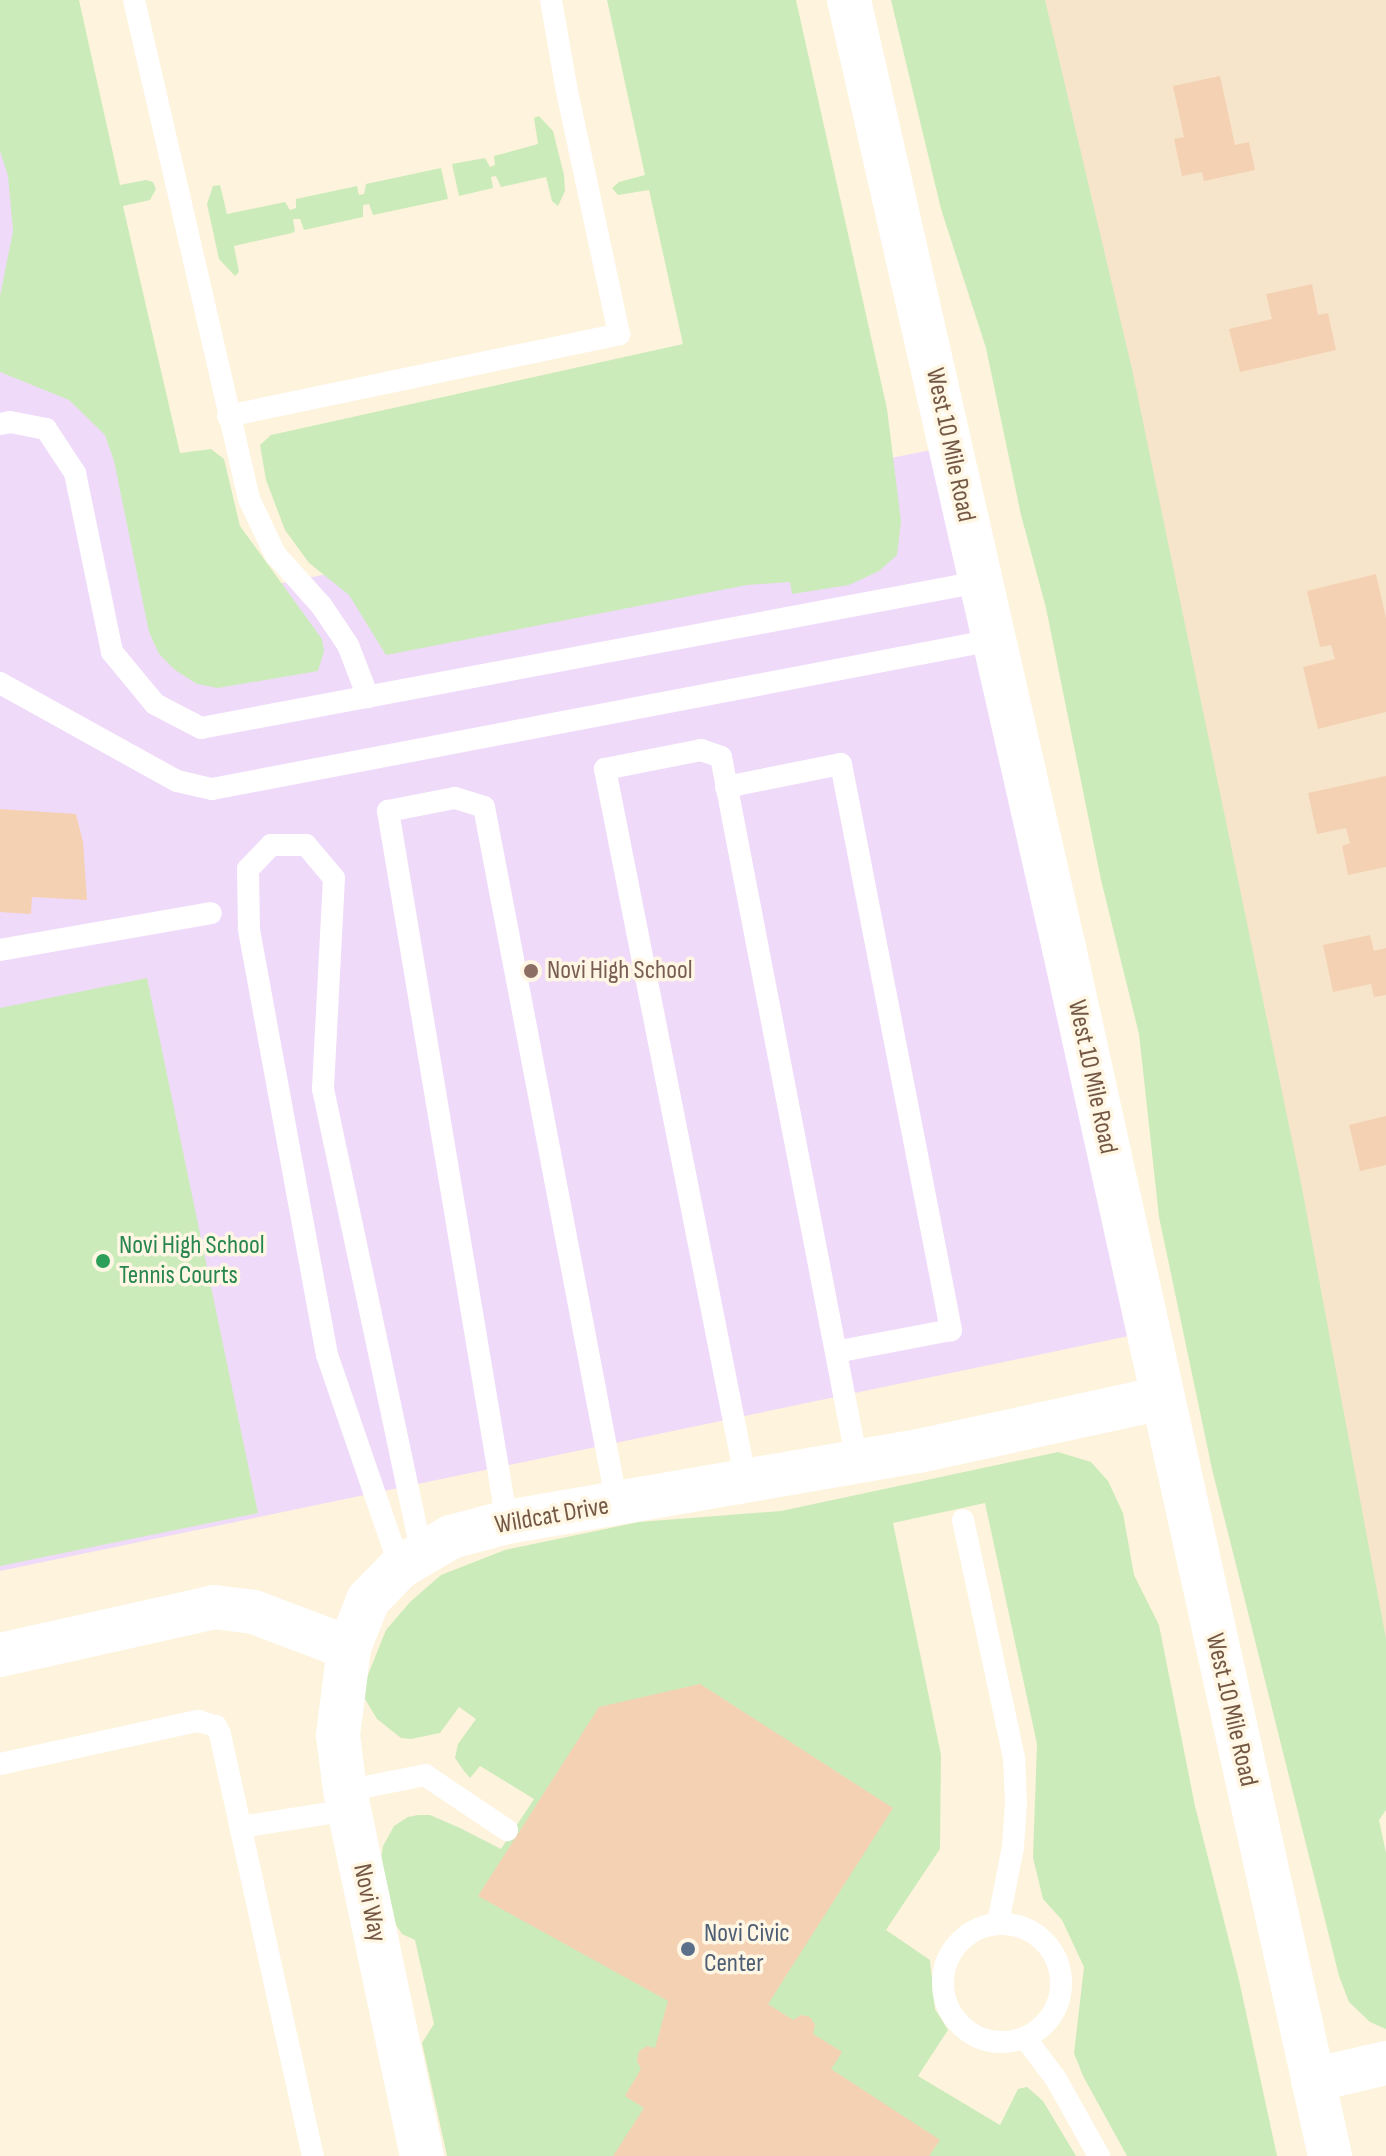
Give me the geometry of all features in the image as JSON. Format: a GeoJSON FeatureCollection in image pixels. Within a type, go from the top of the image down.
{"type":"FeatureCollection","features":[{"type":"Feature","properties":{"kind":"main road","name":"West 10 Mile Road"},"geometry":{"type":"LineString","coordinates":[[849,0],[1330,2156]]}},
{"type":"Feature","properties":{"kind":"main road","name":"Wildcat Drive"},"geometry":{"type":"LineString","coordinates":[[349,1648],[368,1600],[411,1560],[451,1537],[507,1522],[857,1462],[1162,1398]]}},
{"type":"Feature","properties":{"kind":"main road"},"geometry":{"type":"LineString","coordinates":[[0,1655],[214,1607],[254,1612],[349,1648]]}},
{"type":"Feature","properties":{"kind":"main road","name":"Novi Way"},"geometry":{"type":"LineString","coordinates":[[349,1648],[338,1735],[347,1800],[422,2156]]}},
{"type":"Feature","properties":{"kind":"main road"},"geometry":{"type":"LineString","coordinates":[[1313,2080],[1386,2063]]}},
{"type":"Feature","properties":{"kind":"lane"},"geometry":{"type":"LineString","coordinates":[[134,0],[249,499],[275,554],[321,605],[348,645],[368,697]]}},
{"type":"Feature","properties":{"kind":"lane"},"geometry":{"type":"LineString","coordinates":[[228,416],[619,334],[566,86],[551,0]]}},
{"type":"Feature","properties":{"kind":"lane"},"geometry":{"type":"LineString","coordinates":[[0,424],[10,422],[46,429],[75,473],[112,652],[155,704],[201,728],[979,582]]}},
{"type":"Feature","properties":{"kind":"lane"},"geometry":{"type":"LineString","coordinates":[[0,683],[177,781],[212,789],[993,640]]}},
{"type":"Feature","properties":{"kind":"lane"},"geometry":{"type":"LineString","coordinates":[[746,1482],[605,769],[701,750],[721,757],[857,1462]]}},
{"type":"Feature","properties":{"kind":"lane"},"geometry":{"type":"LineString","coordinates":[[726,787],[841,764],[945,1298],[951,1330],[836,1352]]}},
{"type":"Feature","properties":{"kind":"lane"},"geometry":{"type":"LineString","coordinates":[[507,1522],[388,811],[455,798],[484,807],[617,1504]]}},
{"type":"Feature","properties":{"kind":"lane"},"geometry":{"type":"LineString","coordinates":[[271,845],[306,845],[334,878],[323,1089],[411,1560],[327,1355],[249,928],[248,869],[271,845]]}},
{"type":"Feature","properties":{"kind":"lane"},"geometry":{"type":"LineString","coordinates":[[0,950],[211,913]]}},
{"type":"Feature","properties":{"kind":"lane"},"geometry":{"type":"LineString","coordinates":[[963,1520],[1014,1757],[1016,1803],[1013,1847],[998,1923]]}},
{"type":"Feature","properties":{"kind":"lane"},"geometry":{"type":"LineString","coordinates":[[0,1764],[207,1721],[220,1734],[313,2156]]}},
{"type":"Feature","properties":{"kind":"lane"},"geometry":{"type":"LineString","coordinates":[[241,1827],[347,1800],[425,1775],[507,1830]]}},
{"type":"Feature","properties":{"kind":"lane"},"geometry":{"type":"LineString","coordinates":[[998,1923],[1016,1924],[1033,1931],[1057,1960],[1060,1997],[1053,2014],[1025,2038],[1005,2043],[984,2040],[959,2023],[944,1997],[943,1976],[948,1956],[960,1939],[978,1928],[998,1923]]}},
{"type":"Feature","properties":{"kind":"lane"},"geometry":{"type":"LineString","coordinates":[[1025,2038],[1056,2079],[1099,2156]]}},
{"type":"Feature","properties":{"kind":"shaded area","name":"Novi High School"},"geometry":{"type":"Polygon","coordinates":[[[0,0],[14,0],[156,609],[945,447],[1143,1333],[0,1571],[0,0]]]}},
{"type":"Feature","properties":{"kind":"shaded area"},"geometry":{"type":"Polygon","coordinates":[[[972,0],[1386,0],[1386,1810],[972,0]]]}},
{"type":"Feature","properties":{"kind":"green space"},"geometry":{"type":"Polygon","coordinates":[[[0,0],[79,0],[120,185],[146,180],[153,182],[156,189],[150,200],[123,206],[180,453],[211,449],[224,459],[240,526],[322,639],[324,651],[318,671],[218,688],[197,684],[175,670],[159,654],[149,632],[114,461],[105,435],[69,400],[0,372],[0,296],[13,231],[8,176],[0,151],[0,0]]]}},
{"type":"Feature","properties":{"kind":"green space"},"geometry":{"type":"Polygon","coordinates":[[[607,0],[796,0],[887,409],[901,521],[897,555],[879,571],[849,585],[792,594],[790,582],[747,585],[386,655],[349,595],[309,563],[285,530],[266,480],[260,445],[271,435],[683,344],[649,190],[618,195],[612,188],[619,182],[645,175],[607,0]]]}},
{"type":"Feature","properties":{"kind":"green space"},"geometry":{"type":"Polygon","coordinates":[[[891,0],[1045,0],[1132,369],[1302,1188],[1386,1639],[1386,1810],[1379,1820],[1386,1853],[1386,2029],[1370,2022],[1349,2002],[1339,1976],[1212,1469],[1159,1217],[1139,1034],[1101,880],[1046,608],[1021,515],[986,348],[941,209],[891,0]]]}},
{"type":"Feature","properties":{"kind":"green space"},"geometry":{"type":"Polygon","coordinates":[[[539,116],[553,131],[564,175],[565,191],[558,206],[552,201],[546,177],[501,187],[496,176],[491,177],[493,188],[459,196],[452,164],[485,158],[490,167],[495,165],[494,156],[538,144],[534,118],[539,116]]]}},
{"type":"Feature","properties":{"kind":"green space"},"geometry":{"type":"Polygon","coordinates":[[[441,168],[448,199],[373,215],[369,204],[363,205],[363,217],[304,230],[300,219],[293,219],[295,231],[292,233],[234,246],[239,272],[235,276],[219,259],[207,204],[213,186],[220,185],[227,214],[285,202],[290,210],[296,208],[296,199],[357,186],[359,195],[364,194],[366,184],[441,168]]]}},
{"type":"Feature","properties":{"kind":"green space","name":"Novi High School Tennis Courts"},"geometry":{"type":"Polygon","coordinates":[[[147,978],[258,1513],[0,1566],[0,1008],[147,978]]]}},
{"type":"Feature","properties":{"kind":"green space"},"geometry":{"type":"Polygon","coordinates":[[[1058,1452],[1091,1462],[1108,1481],[1123,1513],[1134,1575],[1159,1625],[1195,1806],[1239,1980],[1277,2156],[1127,2156],[1083,2076],[1074,2053],[1084,1967],[1062,1920],[1043,1899],[1033,1858],[1037,1744],[985,1503],[893,1523],[941,1755],[940,1849],[886,1930],[930,1960],[935,2009],[948,2030],[918,2076],[1000,2125],[1018,2089],[1027,2087],[1043,2101],[1076,2156],[447,2156],[422,2043],[434,2024],[415,1940],[402,1934],[396,1925],[381,1858],[383,1846],[394,1826],[408,1817],[430,1815],[501,1849],[534,1799],[480,1766],[470,1778],[464,1771],[455,1758],[458,1744],[476,1719],[459,1707],[440,1733],[411,1739],[401,1738],[377,1719],[365,1699],[365,1682],[386,1630],[410,1602],[441,1575],[505,1550],[639,1522],[781,1511],[1058,1452]]]}},
{"type":"Feature","properties":{"kind":"building"},"geometry":{"type":"Polygon","coordinates":[[[1220,76],[1235,145],[1249,142],[1255,170],[1204,181],[1202,172],[1182,176],[1174,139],[1184,137],[1173,86],[1220,76]]]}},
{"type":"Feature","properties":{"kind":"building"},"geometry":{"type":"Polygon","coordinates":[[[1312,284],[1318,315],[1328,313],[1336,350],[1240,372],[1229,329],[1272,319],[1266,294],[1312,284]]]}},
{"type":"Feature","properties":{"kind":"building"},"geometry":{"type":"Polygon","coordinates":[[[1376,574],[1386,618],[1386,712],[1318,729],[1303,667],[1335,659],[1331,645],[1320,647],[1307,591],[1376,574]]]}},
{"type":"Feature","properties":{"kind":"building"},"geometry":{"type":"Polygon","coordinates":[[[1386,776],[1386,867],[1348,875],[1342,846],[1350,843],[1346,828],[1317,834],[1308,793],[1386,776]]]}},
{"type":"Feature","properties":{"kind":"building"},"geometry":{"type":"Polygon","coordinates":[[[0,809],[76,814],[83,842],[87,900],[32,897],[31,914],[0,912],[0,809]]]}},
{"type":"Feature","properties":{"kind":"building"},"geometry":{"type":"Polygon","coordinates":[[[1370,935],[1374,951],[1386,948],[1386,995],[1374,997],[1371,984],[1333,992],[1323,945],[1370,935]]]}},
{"type":"Feature","properties":{"kind":"building"},"geometry":{"type":"Polygon","coordinates":[[[1386,1116],[1386,1165],[1360,1171],[1349,1125],[1386,1116]]]}},
{"type":"Feature","properties":{"kind":"building","name":"Novi Civic Center"},"geometry":{"type":"Polygon","coordinates":[[[700,1684],[893,1808],[768,2004],[793,2020],[801,2015],[810,2017],[815,2025],[813,2034],[842,2052],[831,2069],[940,2140],[929,2156],[613,2156],[644,2108],[625,2096],[641,2069],[637,2061],[639,2051],[647,2046],[655,2048],[668,2001],[478,1896],[599,1707],[700,1684]]]}},
{"type":"Feature","properties":{"kind":"place","name":"Novi High School"},"geometry":{"type":"Point","coordinates":[531,971]}},
{"type":"Feature","properties":{"kind":"place","name":"Novi High School Tennis Courts"},"geometry":{"type":"Point","coordinates":[103,1261]}},
{"type":"Feature","properties":{"kind":"place","name":"Novi Civic Center"},"geometry":{"type":"Point","coordinates":[688,1949]}}]}
